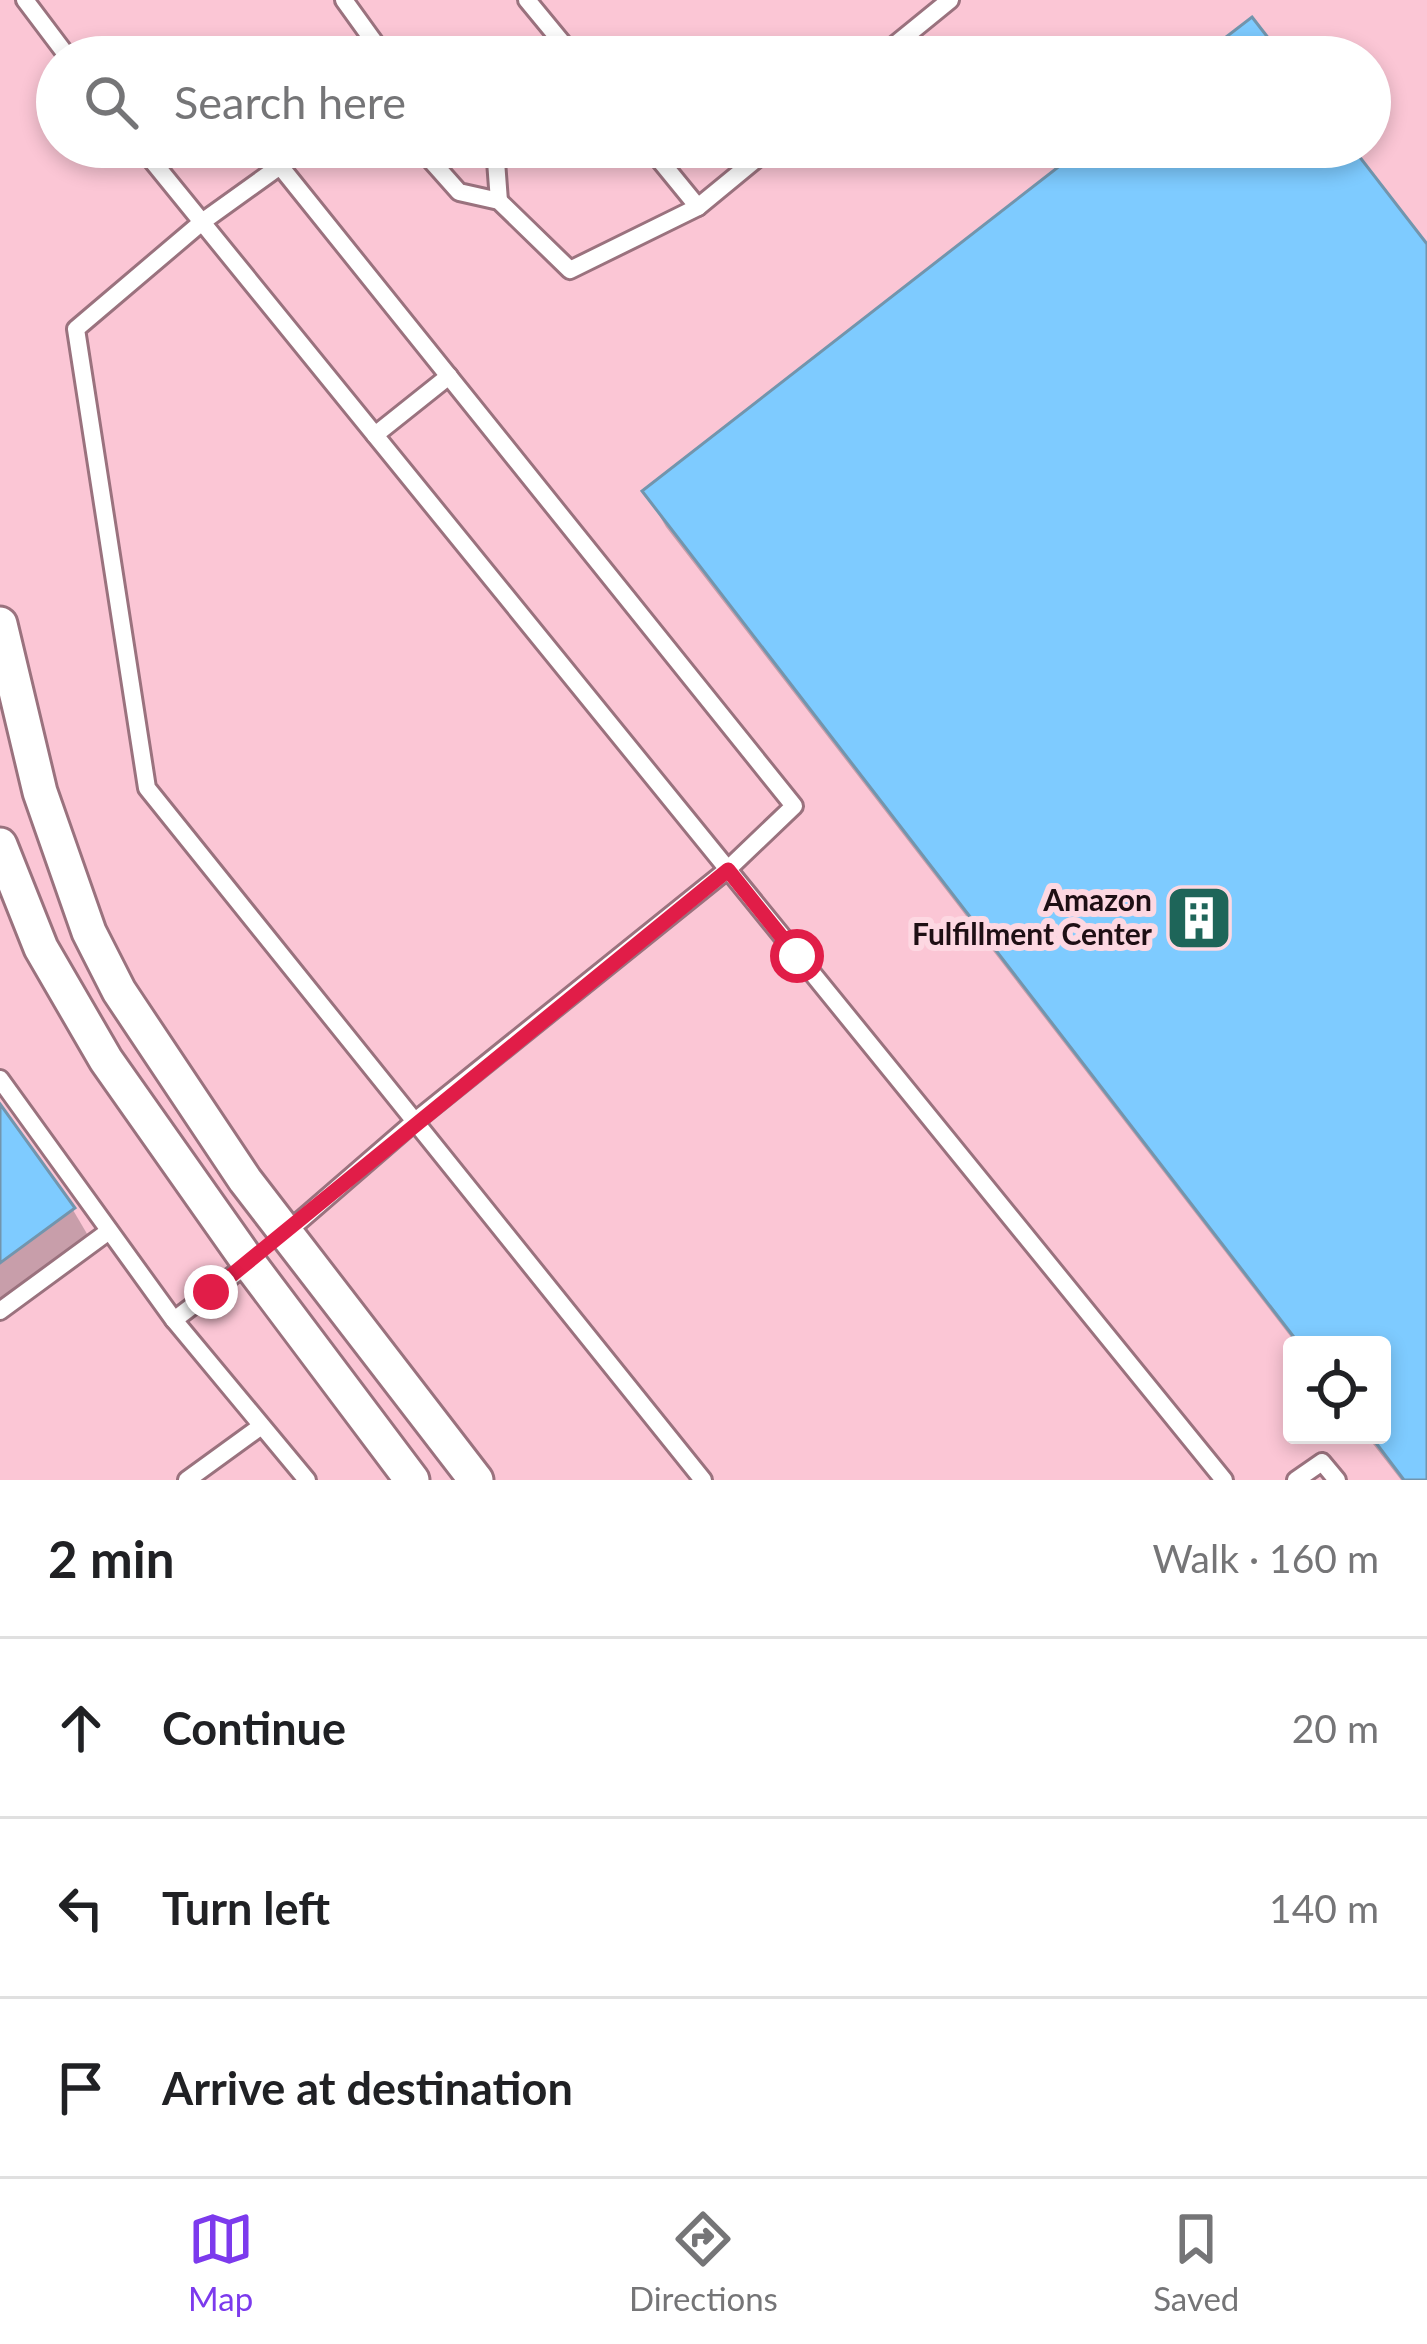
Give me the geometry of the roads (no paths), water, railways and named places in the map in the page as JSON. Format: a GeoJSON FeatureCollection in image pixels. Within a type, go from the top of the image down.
{"type":"FeatureCollection","features":[{"type":"Feature","properties":{"kind":"street"},"geometry":{"type":"LineString","coordinates":[[0,624],[40,792],[89,932],[119,991],[245,1180],[476,1480]]}},
{"type":"Feature","properties":{"kind":"street"},"geometry":{"type":"LineString","coordinates":[[0,845],[41,948],[106,1060],[249,1263],[412,1480]]}},
{"type":"Feature","properties":{"kind":"street"},"geometry":{"type":"LineString","coordinates":[[249,1263],[287,1232]]}},
{"type":"Feature","properties":{"kind":"lane"},"geometry":{"type":"LineString","coordinates":[[25,0],[52,36]]}},
{"type":"Feature","properties":{"kind":"lane"},"geometry":{"type":"LineString","coordinates":[[344,0],[370,36]]}},
{"type":"Feature","properties":{"kind":"lane"},"geometry":{"type":"LineString","coordinates":[[527,0],[557,36]]}},
{"type":"Feature","properties":{"kind":"lane"},"geometry":{"type":"LineString","coordinates":[[906,36],[950,0]]}},
{"type":"Feature","properties":{"kind":"lane"},"geometry":{"type":"LineString","coordinates":[[158,168],[1223,1480]]}},
{"type":"Feature","properties":{"kind":"lane"},"geometry":{"type":"LineString","coordinates":[[277,168],[202,222],[76,329],[147,788],[703,1480]]}},
{"type":"Feature","properties":{"kind":"lane"},"geometry":{"type":"LineString","coordinates":[[282,168],[794,806],[728,870],[414,1122],[287,1232]]}},
{"type":"Feature","properties":{"kind":"lane"},"geometry":{"type":"LineString","coordinates":[[438,168],[459,192],[499,200],[570,270],[698,207],[745,168]]}},
{"type":"Feature","properties":{"kind":"lane"},"geometry":{"type":"LineString","coordinates":[[497,168],[499,200]]}},
{"type":"Feature","properties":{"kind":"lane"},"geometry":{"type":"LineString","coordinates":[[666,168],[698,207]]}},
{"type":"Feature","properties":{"kind":"lane"},"geometry":{"type":"LineString","coordinates":[[375,435],[448,376]]}},
{"type":"Feature","properties":{"kind":"lane"},"geometry":{"type":"LineString","coordinates":[[0,1079],[174,1320],[307,1480]]}},
{"type":"Feature","properties":{"kind":"lane"},"geometry":{"type":"LineString","coordinates":[[0,1311],[109,1231]]}},
{"type":"Feature","properties":{"kind":"lane"},"geometry":{"type":"LineString","coordinates":[[174,1320],[249,1263]]}},
{"type":"Feature","properties":{"kind":"lane"},"geometry":{"type":"LineString","coordinates":[[188,1480],[260,1426]]}},
{"type":"Feature","properties":{"kind":"lane"},"geometry":{"type":"LineString","coordinates":[[1297,1480],[1322,1462],[1336,1480]]}},
{"type":"Feature","properties":{"kind":"place","name":"Amazon Fulfillment Center"},"geometry":{"type":"Point","coordinates":[1199,918]}}]}
